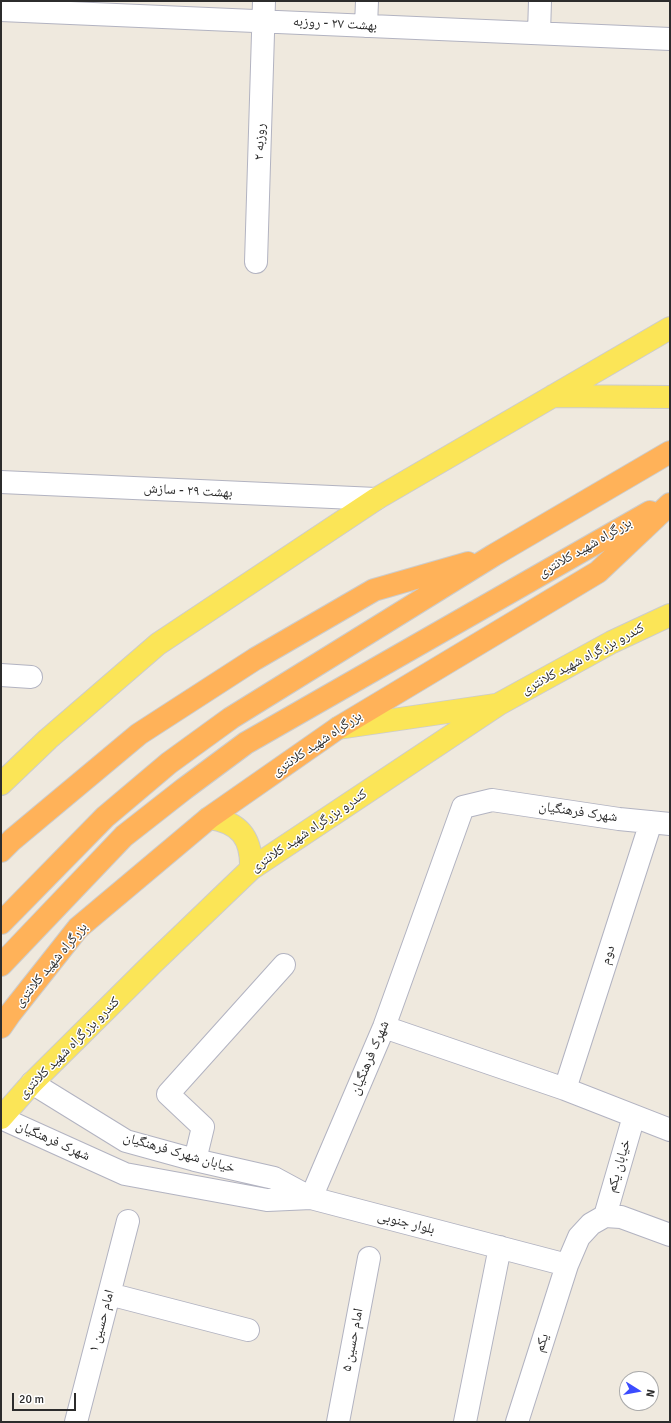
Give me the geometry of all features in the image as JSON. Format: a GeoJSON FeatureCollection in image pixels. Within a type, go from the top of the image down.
{"type":"FeatureCollection","features":[{"type":"Feature","properties":{"kind":"highway"},"geometry":{"type":"LineString","coordinates":[[1,924],[104,817],[169,763],[231,718],[494,555],[670,452]]}},
{"type":"Feature","properties":{"kind":"highway","name":"بزرگراه شهید کلانتری"},"geometry":{"type":"LineString","coordinates":[[1,965],[124,836],[246,743],[670,500]]}},
{"type":"Feature","properties":{"kind":"highway","name":"بزرگراه شهید کلانتری"},"geometry":{"type":"LineString","coordinates":[[4,1020],[78,928],[209,818],[338,728],[598,572],[670,504]]}},
{"type":"Feature","properties":{"kind":"highway"},"geometry":{"type":"LineString","coordinates":[[1,851],[12,840],[139,734],[255,659],[374,590],[494,555]]}},
{"type":"Feature","properties":{"kind":"main road"},"geometry":{"type":"LineString","coordinates":[[1,784],[48,739],[158,644],[376,499],[670,328]]}},
{"type":"Feature","properties":{"kind":"main road"},"geometry":{"type":"LineString","coordinates":[[554,396],[670,397]]}},
{"type":"Feature","properties":{"kind":"main road","name":"کندرو بزرگراه شهید کلانتری"},"geometry":{"type":"LineString","coordinates":[[1,1118],[32,1083],[154,962],[251,869],[499,704],[612,642],[670,615]]}},
{"type":"Feature","properties":{"kind":"main road"},"geometry":{"type":"LineString","coordinates":[[338,728],[499,704]]}},
{"type":"Feature","properties":{"kind":"main road"},"geometry":{"type":"LineString","coordinates":[[209,818],[222,819],[233,825],[242,833],[249,844],[251,869]]}},
{"type":"Feature","properties":{"kind":"street"},"geometry":{"type":"LineString","coordinates":[[366,26],[367,1]]}},
{"type":"Feature","properties":{"kind":"street"},"geometry":{"type":"LineString","coordinates":[[539,33],[540,1]]}},
{"type":"Feature","properties":{"kind":"street","name":"بهشت ۲۷ - روزبه"},"geometry":{"type":"LineString","coordinates":[[1,10],[264,11],[366,26],[670,39]]}},
{"type":"Feature","properties":{"kind":"street","name":"۲ روزبه"},"geometry":{"type":"LineString","coordinates":[[256,262],[264,11]]}},
{"type":"Feature","properties":{"kind":"street","name":"بهشت ۲۹ - سازش"},"geometry":{"type":"LineString","coordinates":[[1,482],[376,499]]}},
{"type":"Feature","properties":{"kind":"street"},"geometry":{"type":"LineString","coordinates":[[1,675],[31,677]]}},
{"type":"Feature","properties":{"kind":"street","name":"شهرک فرهنگیان"},"geometry":{"type":"LineString","coordinates":[[1,1118],[125,1174],[267,1200],[311,1198],[384,1027],[463,807],[492,800],[661,823]]}},
{"type":"Feature","properties":{"kind":"street","name":"دوم"},"geometry":{"type":"LineString","coordinates":[[565,1089],[661,823]]}},
{"type":"Feature","properties":{"kind":"street"},"geometry":{"type":"LineString","coordinates":[[195,1160],[203,1127],[168,1094],[284,965]]}},
{"type":"Feature","properties":{"kind":"street"},"geometry":{"type":"LineString","coordinates":[[384,1027],[565,1089],[670,1130]]}},
{"type":"Feature","properties":{"kind":"street","name":"خیابان شهرک فرهنگیان"},"geometry":{"type":"LineString","coordinates":[[32,1083],[126,1141],[195,1160],[274,1178],[311,1198]]}},
{"type":"Feature","properties":{"kind":"street","name":"خیابان یکم"},"geometry":{"type":"LineString","coordinates":[[605,1216],[634,1116]]}},
{"type":"Feature","properties":{"kind":"street","name":"بلوار جنوبی"},"geometry":{"type":"LineString","coordinates":[[311,1198],[567,1265]]}},
{"type":"Feature","properties":{"kind":"street"},"geometry":{"type":"LineString","coordinates":[[605,1216],[621,1217],[670,1235]]}},
{"type":"Feature","properties":{"kind":"street","name":"یکم"},"geometry":{"type":"LineString","coordinates":[[517,1422],[567,1265],[579,1237],[591,1224],[605,1216]]}},
{"type":"Feature","properties":{"kind":"street","name":"امام حسین ۱"},"geometry":{"type":"LineString","coordinates":[[76,1422],[128,1221]]}},
{"type":"Feature","properties":{"kind":"street"},"geometry":{"type":"LineString","coordinates":[[465,1422],[500,1247]]}},
{"type":"Feature","properties":{"kind":"street","name":"امام حسین ۵"},"geometry":{"type":"LineString","coordinates":[[338,1422],[369,1258]]}},
{"type":"Feature","properties":{"kind":"street"},"geometry":{"type":"LineString","coordinates":[[109,1294],[248,1330]]}}]}
